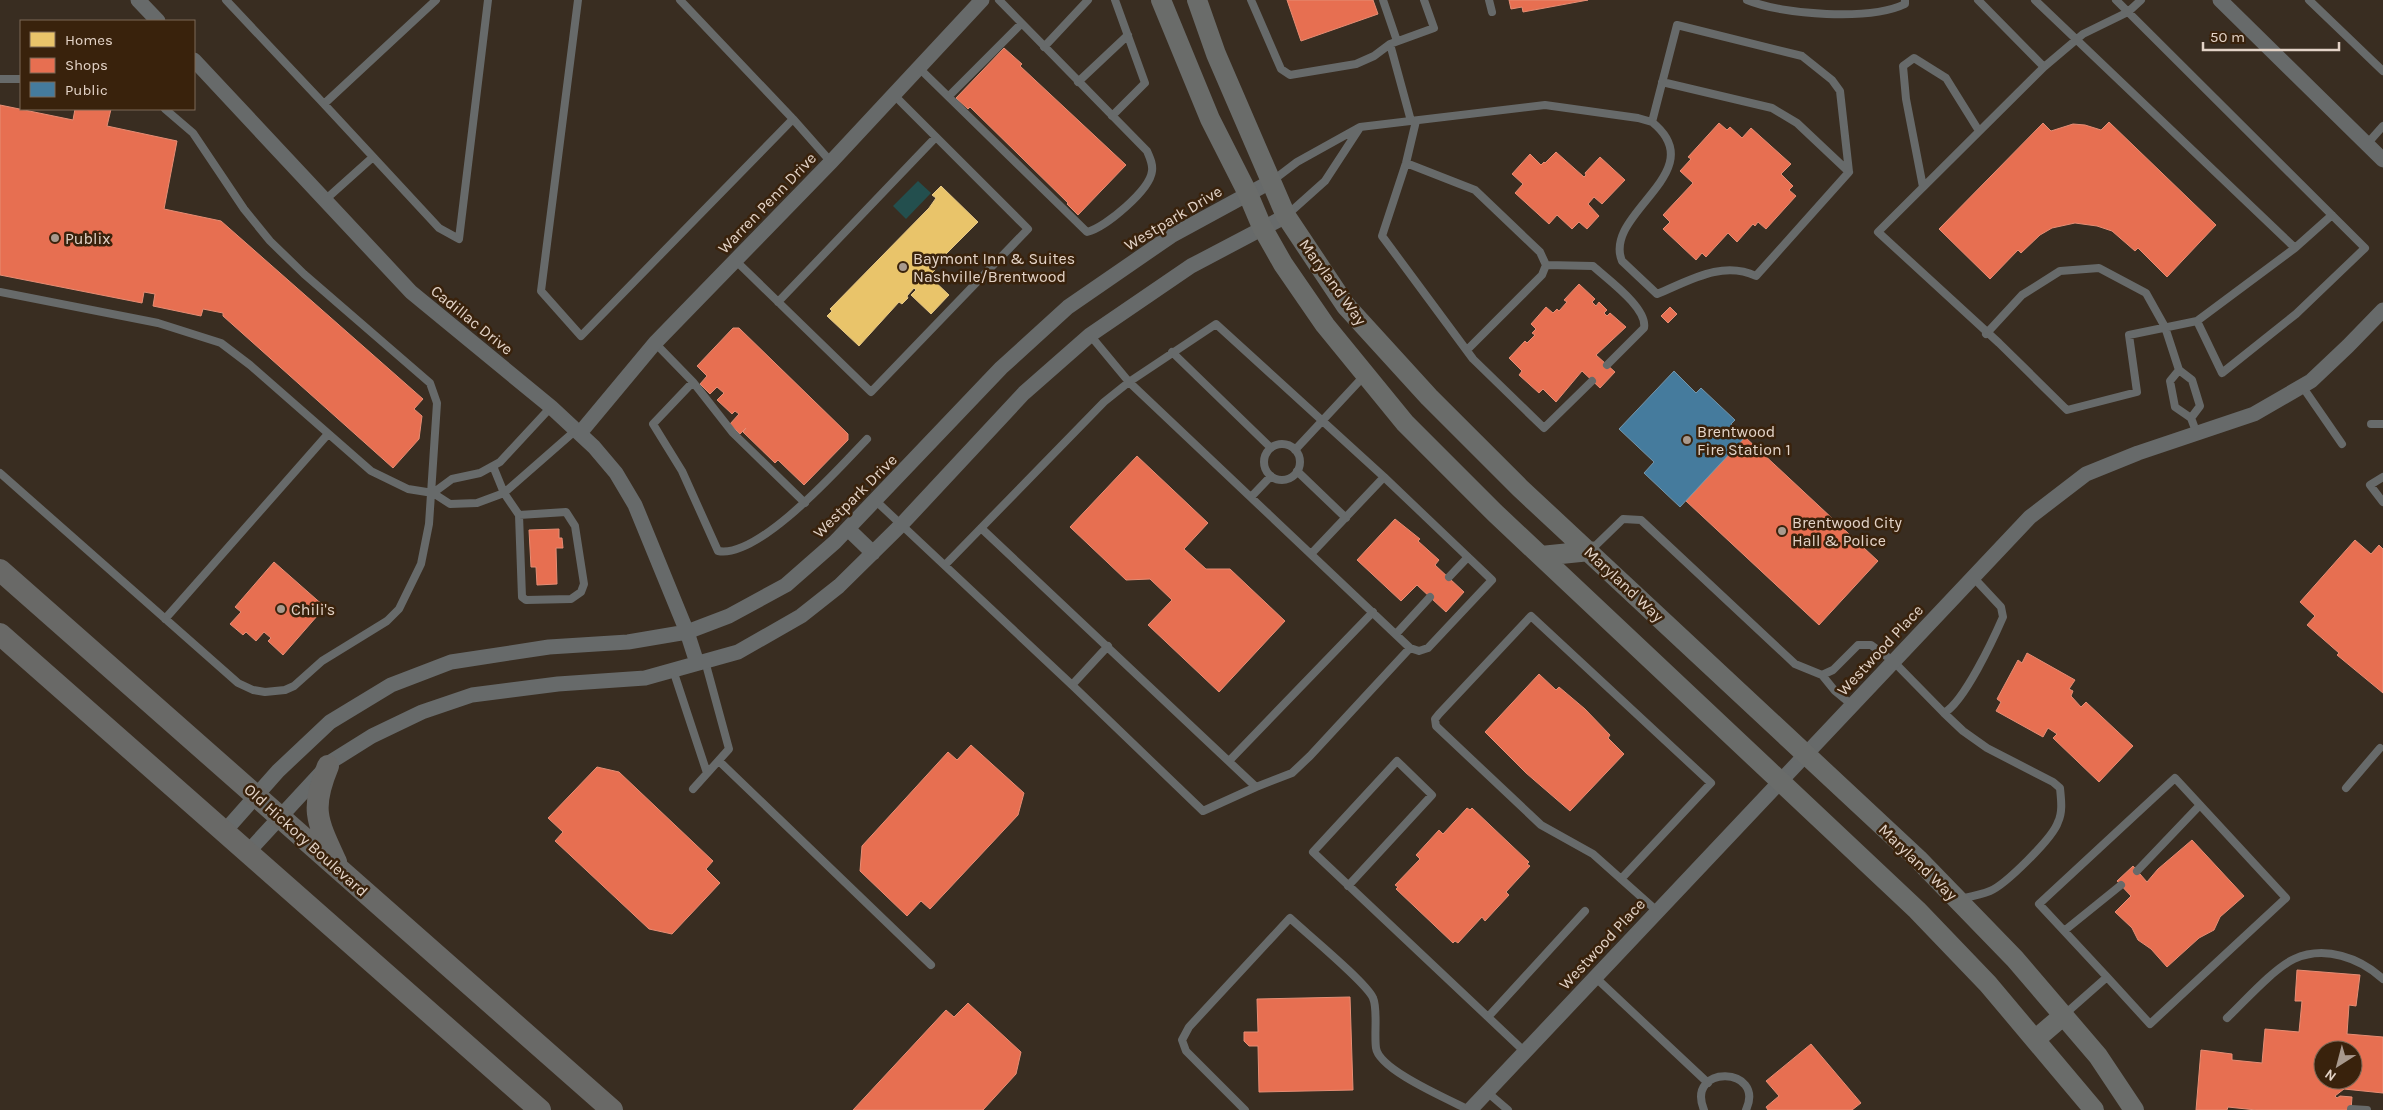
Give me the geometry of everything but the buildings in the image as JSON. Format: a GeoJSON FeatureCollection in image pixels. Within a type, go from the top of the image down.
{"type":"FeatureCollection","features":[{"type":"Feature","properties":{"kind":"main road","name":"Maryland Way"},"geometry":{"type":"LineString","coordinates":[[1161,0],[1203,103],[1248,194],[1262,227],[1283,264],[1325,325],[1405,422],[1541,556],[1917,910],[1988,984],[2094,1110]]}},
{"type":"Feature","properties":{"kind":"main road","name":"Maryland Way"},"geometry":{"type":"LineString","coordinates":[[1197,0],[1234,98],[1286,216],[1353,313],[1429,397],[1520,488],[1590,551],[1918,860],[2016,959],[2098,1056],[2134,1110]]}},
{"type":"Feature","properties":{"kind":"main road"},"geometry":{"type":"LineString","coordinates":[[1541,556],[1590,551]]}},
{"type":"Feature","properties":{"kind":"main road","name":"Old Hickory Boulevard"},"geometry":{"type":"LineString","coordinates":[[0,570],[612,1110]]}},
{"type":"Feature","properties":{"kind":"main road"},"geometry":{"type":"LineString","coordinates":[[0,634],[540,1110]]}},
{"type":"Feature","properties":{"kind":"main road"},"geometry":{"type":"LineString","coordinates":[[328,766],[319,788],[317,806],[320,827],[339,870]]}},
{"type":"Feature","properties":{"kind":"main road"},"geometry":{"type":"LineString","coordinates":[[2036,1039],[2064,1015]]}},
{"type":"Feature","properties":{"kind":"street"},"geometry":{"type":"LineString","coordinates":[[138,0],[157,20]]}},
{"type":"Feature","properties":{"kind":"street","name":"Warren Penn Drive"},"geometry":{"type":"LineString","coordinates":[[578,431],[655,343],[831,162],[982,0]]}},
{"type":"Feature","properties":{"kind":"street"},"geometry":{"type":"LineString","coordinates":[[2228,3],[2383,160]]}},
{"type":"Feature","properties":{"kind":"street","name":"Cadillac Drive"},"geometry":{"type":"LineString","coordinates":[[195,61],[411,292],[551,407],[603,457],[626,488],[646,528],[701,662]]}},
{"type":"Feature","properties":{"kind":"street","name":"Westpark Drive"},"geometry":{"type":"LineString","coordinates":[[224,832],[256,795],[330,722],[391,685],[451,662],[549,647],[628,642],[688,632],[729,616],[786,584],[848,529],[1001,368],[1068,306],[1171,236],[1272,181]]}},
{"type":"Feature","properties":{"kind":"street"},"geometry":{"type":"LineString","coordinates":[[247,853],[279,816],[328,766],[372,736],[422,712],[472,695],[558,684],[645,678],[738,652],[801,616],[838,586],[873,553],[1024,393],[1090,335],[1191,266],[1286,216]]}},
{"type":"Feature","properties":{"kind":"street","name":"Westwood Place"},"geometry":{"type":"LineString","coordinates":[[1470,1110],[2030,517],[2086,474],[2138,453],[2254,414],[2302,386],[2348,346],[2383,310]]}},
{"type":"Feature","properties":{"kind":"street"},"geometry":{"type":"LineString","coordinates":[[848,529],[873,553]]}},
{"type":"Feature","properties":{"kind":"lane"},"geometry":{"type":"LineString","coordinates":[[226,0],[439,228],[459,239],[488,0]]}},
{"type":"Feature","properties":{"kind":"lane"},"geometry":{"type":"LineString","coordinates":[[324,104],[436,0]]}},
{"type":"Feature","properties":{"kind":"lane"},"geometry":{"type":"LineString","coordinates":[[578,0],[541,291],[581,336],[793,119]]}},
{"type":"Feature","properties":{"kind":"lane"},"geometry":{"type":"LineString","coordinates":[[680,0],[793,119],[831,162]]}},
{"type":"Feature","properties":{"kind":"lane"},"geometry":{"type":"LineString","coordinates":[[919,68],[1087,232],[1102,226],[1129,203],[1148,181],[1152,171],[1152,161],[1147,152],[999,0]]}},
{"type":"Feature","properties":{"kind":"lane"},"geometry":{"type":"LineString","coordinates":[[1044,47],[1088,0]]}},
{"type":"Feature","properties":{"kind":"lane"},"geometry":{"type":"LineString","coordinates":[[1112,116],[1145,83],[1115,0]]}},
{"type":"Feature","properties":{"kind":"lane"},"geometry":{"type":"LineString","coordinates":[[1251,0],[1281,69],[1285,73],[1290,74],[1356,64],[1374,56],[1394,42],[1434,28],[1424,0]]}},
{"type":"Feature","properties":{"kind":"lane"},"geometry":{"type":"LineString","coordinates":[[1383,0],[1414,121],[1406,163],[1382,236],[1473,359],[1544,428],[1592,381]]}},
{"type":"Feature","properties":{"kind":"lane"},"geometry":{"type":"LineString","coordinates":[[1489,0],[1492,12]]}},
{"type":"Feature","properties":{"kind":"lane"},"geometry":{"type":"LineString","coordinates":[[1747,0],[1783,9],[1842,14],[1887,11],[1905,4],[1905,0]]}},
{"type":"Feature","properties":{"kind":"lane"},"geometry":{"type":"LineString","coordinates":[[1978,0],[2044,67]]}},
{"type":"Feature","properties":{"kind":"lane"},"geometry":{"type":"LineString","coordinates":[[2035,0],[2295,248]]}},
{"type":"Feature","properties":{"kind":"lane"},"geometry":{"type":"LineString","coordinates":[[2116,0],[2364,248],[2296,314],[2222,373],[2197,321]]}},
{"type":"Feature","properties":{"kind":"lane"},"geometry":{"type":"LineString","coordinates":[[2141,0],[2128,12],[2083,34],[2044,67],[1878,232],[1986,334],[1999,343],[2067,410],[2137,392],[2129,335],[2197,321],[2295,248],[2332,215]]}},
{"type":"Feature","properties":{"kind":"lane"},"geometry":{"type":"LineString","coordinates":[[2309,0],[2383,71]]}},
{"type":"Feature","properties":{"kind":"lane"},"geometry":{"type":"LineString","coordinates":[[949,96],[1021,24]]}},
{"type":"Feature","properties":{"kind":"lane"},"geometry":{"type":"LineString","coordinates":[[1272,181],[1297,162],[1360,127],[1545,105],[1638,118],[1652,122],[1666,136],[1670,144],[1670,161],[1663,178],[1627,228],[1619,246],[1619,254],[1622,261],[1657,294],[1722,269],[1748,272],[1756,276],[1849,172],[1840,91],[1832,80],[1802,56],[1677,25],[1652,122]]}},
{"type":"Feature","properties":{"kind":"lane"},"geometry":{"type":"LineString","coordinates":[[1078,82],[1128,35]]}},
{"type":"Feature","properties":{"kind":"lane"},"geometry":{"type":"LineString","coordinates":[[1923,187],[1906,99],[1903,66],[1914,58],[1946,78],[1979,131]]}},
{"type":"Feature","properties":{"kind":"lane"},"geometry":{"type":"LineString","coordinates":[[0,78],[20,79]]}},
{"type":"Feature","properties":{"kind":"lane"},"geometry":{"type":"LineString","coordinates":[[1662,82],[1772,108],[1797,123],[1849,172]]}},
{"type":"Feature","properties":{"kind":"lane"},"geometry":{"type":"LineString","coordinates":[[735,260],[871,392],[885,378],[1028,228],[894,95]]}},
{"type":"Feature","properties":{"kind":"lane"},"geometry":{"type":"LineString","coordinates":[[0,473],[238,683],[253,690],[265,692],[285,690],[294,686],[322,661],[387,621],[399,609],[421,564],[432,493],[436,393],[430,383],[304,274],[270,241],[244,209],[193,133],[166,110]]}},
{"type":"Feature","properties":{"kind":"lane"},"geometry":{"type":"LineString","coordinates":[[2367,144],[2383,126]]}},
{"type":"Feature","properties":{"kind":"lane"},"geometry":{"type":"LineString","coordinates":[[1286,216],[1325,181],[1360,127]]}},
{"type":"Feature","properties":{"kind":"lane"},"geometry":{"type":"LineString","coordinates":[[778,302],[936,137]]}},
{"type":"Feature","properties":{"kind":"lane"},"geometry":{"type":"LineString","coordinates":[[325,200],[373,157]]}},
{"type":"Feature","properties":{"kind":"lane"},"geometry":{"type":"LineString","coordinates":[[1406,163],[1475,190],[1540,252],[1546,265],[1542,275],[1467,350]]}},
{"type":"Feature","properties":{"kind":"lane"},"geometry":{"type":"LineString","coordinates":[[1546,265],[1593,266],[1642,313],[1645,322],[1644,328],[1607,365]]}},
{"type":"Feature","properties":{"kind":"lane"},"geometry":{"type":"LineString","coordinates":[[1986,334],[2022,295],[2060,271],[2099,268],[2146,293],[2165,327],[2179,370],[2192,380],[2200,406],[2191,418]]}},
{"type":"Feature","properties":{"kind":"lane"},"geometry":{"type":"LineString","coordinates":[[0,292],[158,323],[221,343],[250,365],[371,471],[408,489],[432,493],[450,504],[477,503],[504,494],[578,431]]}},
{"type":"Feature","properties":{"kind":"lane"},"geometry":{"type":"LineString","coordinates":[[944,565],[1104,402],[1129,382],[1172,352],[1216,324],[1384,477],[1492,580],[1428,648],[1419,651],[1410,648],[1129,382],[1090,335]]}},
{"type":"Feature","properties":{"kind":"lane"},"geometry":{"type":"LineString","coordinates":[[655,343],[693,382],[732,433],[805,503]]}},
{"type":"Feature","properties":{"kind":"lane"},"geometry":{"type":"LineString","coordinates":[[1172,352],[1271,448]]}},
{"type":"Feature","properties":{"kind":"lane"},"geometry":{"type":"LineString","coordinates":[[2179,370],[2170,381],[2175,407],[2191,418],[2197,434]]}},
{"type":"Feature","properties":{"kind":"lane"},"geometry":{"type":"LineString","coordinates":[[1295,450],[1365,374]]}},
{"type":"Feature","properties":{"kind":"lane"},"geometry":{"type":"LineString","coordinates":[[693,382],[653,424],[682,471],[713,544],[718,551],[726,553],[737,550],[774,528],[805,503],[867,439]]}},
{"type":"Feature","properties":{"kind":"lane"},"geometry":{"type":"LineString","coordinates":[[2302,386],[2342,444]]}},
{"type":"Feature","properties":{"kind":"lane"},"geometry":{"type":"LineString","coordinates":[[432,493],[452,479],[480,473],[493,466],[531,431],[551,407]]}},
{"type":"Feature","properties":{"kind":"lane"},"geometry":{"type":"LineString","coordinates":[[2371,424],[2383,424]]}},
{"type":"Feature","properties":{"kind":"lane"},"geometry":{"type":"LineString","coordinates":[[165,619],[328,434]]}},
{"type":"Feature","properties":{"kind":"lane"},"geometry":{"type":"LineString","coordinates":[[1278,445],[1286,445],[1295,450],[1299,462],[1297,472],[1283,480],[1271,476],[1265,468],[1264,460],[1271,448],[1278,445]]}},
{"type":"Feature","properties":{"kind":"lane"},"geometry":{"type":"LineString","coordinates":[[493,466],[504,494],[519,515],[522,597],[526,600],[571,600],[577,596],[584,584],[575,526],[570,517],[566,512],[519,515]]}},
{"type":"Feature","properties":{"kind":"lane"},"geometry":{"type":"LineString","coordinates":[[1297,472],[1346,518]]}},
{"type":"Feature","properties":{"kind":"lane"},"geometry":{"type":"LineString","coordinates":[[1251,497],[1271,476]]}},
{"type":"Feature","properties":{"kind":"lane"},"geometry":{"type":"LineString","coordinates":[[2383,476],[2370,485],[2383,502]]}},
{"type":"Feature","properties":{"kind":"lane"},"geometry":{"type":"LineString","coordinates":[[1311,554],[1384,477]]}},
{"type":"Feature","properties":{"kind":"lane"},"geometry":{"type":"LineString","coordinates":[[876,501],[1203,811],[1256,787],[1278,780],[1298,768],[1410,648]]}},
{"type":"Feature","properties":{"kind":"lane"},"geometry":{"type":"LineString","coordinates":[[1590,551],[1623,519],[1641,520],[1794,664],[1822,675],[1835,691],[1852,705]]}},
{"type":"Feature","properties":{"kind":"lane"},"geometry":{"type":"LineString","coordinates":[[981,528],[1230,760],[1256,787]]}},
{"type":"Feature","properties":{"kind":"lane"},"geometry":{"type":"LineString","coordinates":[[1449,577],[1468,557]]}},
{"type":"Feature","properties":{"kind":"lane"},"geometry":{"type":"LineString","coordinates":[[1944,713],[1952,708],[1962,695],[2003,617],[2001,607],[1972,577]]}},
{"type":"Feature","properties":{"kind":"lane"},"geometry":{"type":"LineString","coordinates":[[1396,634],[1430,597]]}},
{"type":"Feature","properties":{"kind":"lane"},"geometry":{"type":"LineString","coordinates":[[1230,760],[1372,612]]}},
{"type":"Feature","properties":{"kind":"lane"},"geometry":{"type":"LineString","coordinates":[[1621,880],[1711,782],[1531,616],[1439,714],[1435,722],[1439,731],[1541,825],[1593,854],[1621,880],[1657,911]]}},
{"type":"Feature","properties":{"kind":"lane"},"geometry":{"type":"LineString","coordinates":[[1822,675],[1833,670],[1858,645],[1871,645],[1894,661],[1963,731],[1988,748],[2053,782],[2060,788],[2061,798],[2058,824],[2052,834],[2020,867],[1994,889],[1958,900]]}},
{"type":"Feature","properties":{"kind":"lane"},"geometry":{"type":"LineString","coordinates":[[1072,685],[1108,646]]}},
{"type":"Feature","properties":{"kind":"lane"},"geometry":{"type":"LineString","coordinates":[[693,789],[729,749],[701,662]]}},
{"type":"Feature","properties":{"kind":"lane"},"geometry":{"type":"LineString","coordinates":[[673,670],[707,773]]}},
{"type":"Feature","properties":{"kind":"lane"},"geometry":{"type":"LineString","coordinates":[[2346,788],[2380,748]]}},
{"type":"Feature","properties":{"kind":"lane"},"geometry":{"type":"LineString","coordinates":[[1348,886],[1432,795],[1397,760],[1313,852],[1348,886],[1524,1051]]}},
{"type":"Feature","properties":{"kind":"lane"},"geometry":{"type":"LineString","coordinates":[[719,761],[931,965]]}},
{"type":"Feature","properties":{"kind":"lane"},"geometry":{"type":"LineString","coordinates":[[2175,778],[2200,805],[2286,898],[2150,1024],[2039,904],[2175,778]]}},
{"type":"Feature","properties":{"kind":"lane"},"geometry":{"type":"LineString","coordinates":[[2137,871],[2200,805]]}},
{"type":"Feature","properties":{"kind":"lane"},"geometry":{"type":"LineString","coordinates":[[2064,931],[2121,885]]}},
{"type":"Feature","properties":{"kind":"lane"},"geometry":{"type":"LineString","coordinates":[[1488,1017],[1584,911]]}},
{"type":"Feature","properties":{"kind":"lane"},"geometry":{"type":"LineString","coordinates":[[1245,1110],[1186,1051],[1182,1040],[1189,1027],[1290,918],[1362,984],[1373,998],[1376,1048],[1382,1061],[1396,1072],[1470,1110]]}},
{"type":"Feature","properties":{"kind":"lane"},"geometry":{"type":"LineString","coordinates":[[2227,1018],[2282,966],[2316,953],[2345,956],[2360,962],[2383,979]]}},
{"type":"Feature","properties":{"kind":"lane"},"geometry":{"type":"LineString","coordinates":[[1595,977],[1708,1082]]}},
{"type":"Feature","properties":{"kind":"lane"},"geometry":{"type":"LineString","coordinates":[[2064,1015],[2107,977]]}},
{"type":"Feature","properties":{"kind":"lane"},"geometry":{"type":"LineString","coordinates":[[1704,1110],[1702,1094],[1708,1082],[1713,1078],[1725,1075],[1741,1081],[1748,1094],[1746,1110]]}},
{"type":"Feature","properties":{"kind":"lane"},"geometry":{"type":"LineString","coordinates":[[1487,1092],[1508,1110]]}},
{"type":"Feature","properties":{"kind":"lane"},"geometry":{"type":"LineString","coordinates":[[2351,1109],[2367,1110]]}},
{"type":"Feature","properties":{"kind":"water"},"geometry":{"type":"Polygon","coordinates":[[[918,181],[931,193],[906,219],[893,206],[918,181]]]}},
{"type":"Feature","properties":{"kind":"place","name":"Publix"},"geometry":{"type":"Point","coordinates":[55,238]}},
{"type":"Feature","properties":{"kind":"place","name":"Baymont Inn & Suites Nashville/Brentwood"},"geometry":{"type":"Point","coordinates":[903,267]}},
{"type":"Feature","properties":{"kind":"place","name":"Brentwood Fire Station 1"},"geometry":{"type":"Point","coordinates":[1687,440]}},
{"type":"Feature","properties":{"kind":"place","name":"Brentwood City Hall & Police"},"geometry":{"type":"Point","coordinates":[1782,531]}},
{"type":"Feature","properties":{"kind":"place","name":"Chili's"},"geometry":{"type":"Point","coordinates":[281,609]}}]}
